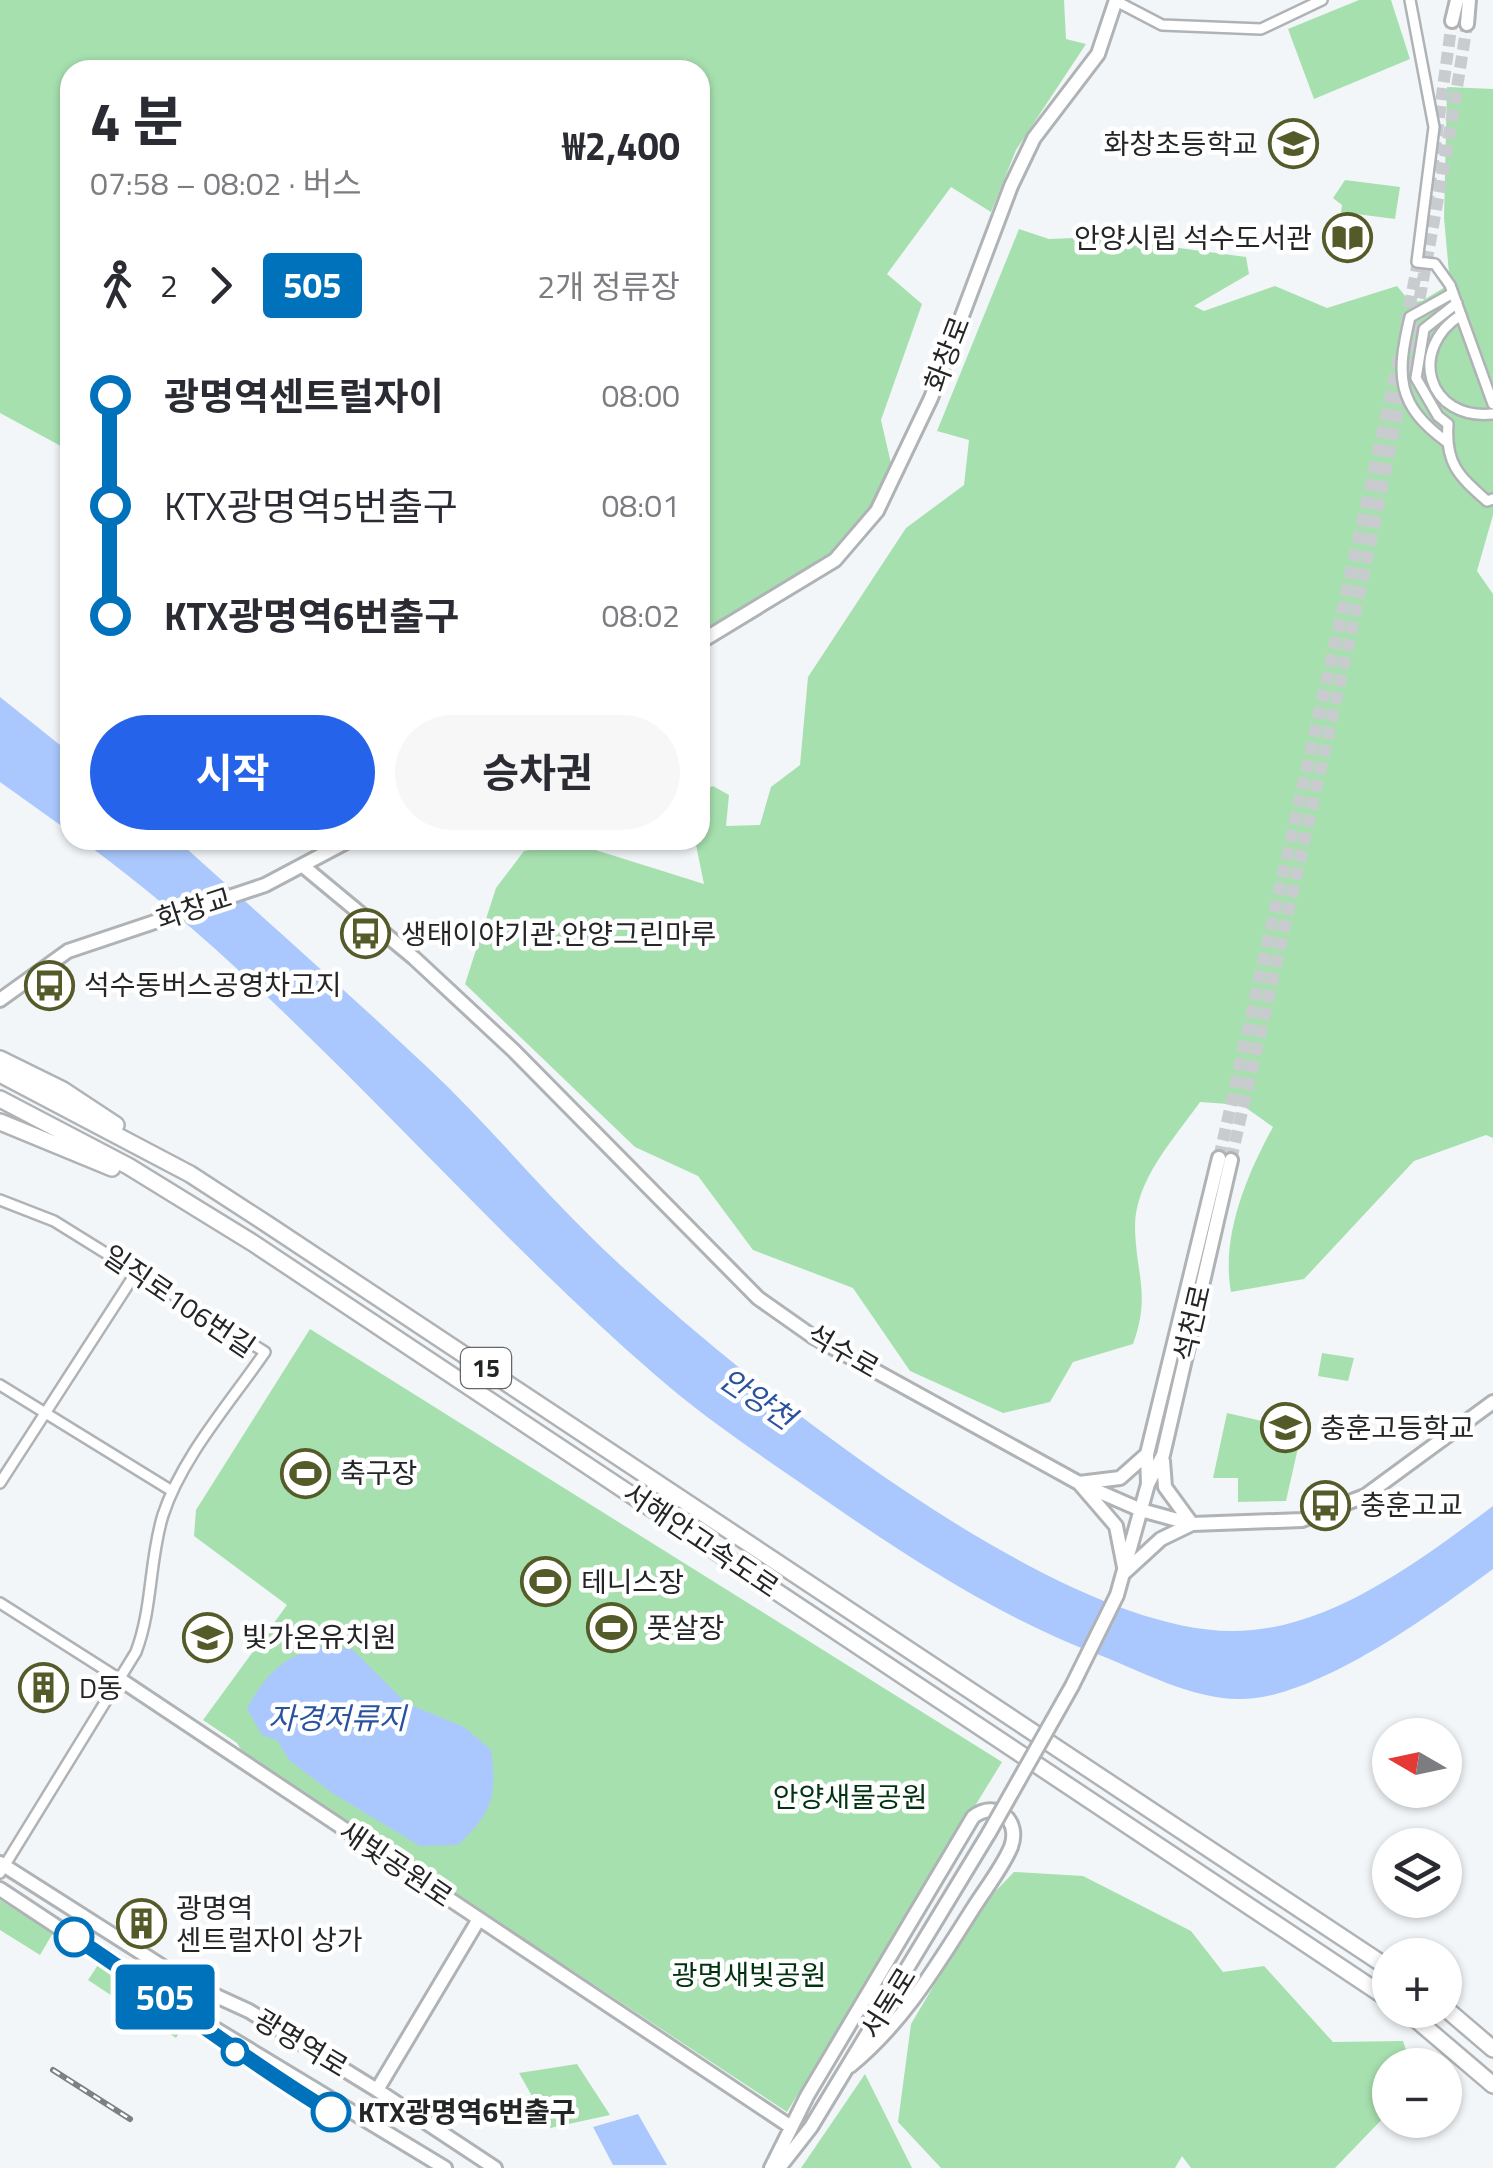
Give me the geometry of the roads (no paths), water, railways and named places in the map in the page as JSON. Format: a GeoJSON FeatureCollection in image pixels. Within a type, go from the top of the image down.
{"type":"FeatureCollection","features":[{"type":"Feature","properties":{"kind":"highway"},"geometry":{"type":"LineString","coordinates":[[0,1058],[63,1090],[190,1174]]}},
{"type":"Feature","properties":{"kind":"highway","name":"서해안고속도로"},"geometry":{"type":"LineString","coordinates":[[0,1074],[190,1174],[782,1562],[1372,1957]]}},
{"type":"Feature","properties":{"kind":"highway","name":"서해안고속도로"},"geometry":{"type":"LineString","coordinates":[[0,1099],[128,1166],[270,1254],[1372,1988]]}},
{"type":"Feature","properties":{"kind":"highway"},"geometry":{"type":"LineString","coordinates":[[0,1122],[178,1199]]}},
{"type":"Feature","properties":{"kind":"highway"},"geometry":{"type":"LineString","coordinates":[[1462,2023],[1493,2049]]}},
{"type":"Feature","properties":{"kind":"highway"},"geometry":{"type":"LineString","coordinates":[[1427,2028],[1493,2085]]}},
{"type":"Feature","properties":{"kind":"street"},"geometry":{"type":"LineString","coordinates":[[1116,0],[1162,25],[1261,29],[1322,0]]}},
{"type":"Feature","properties":{"kind":"street","name":"화창로"},"geometry":{"type":"LineString","coordinates":[[710,636],[835,560],[877,512],[930,398],[1011,186],[1034,138],[1098,54],[1116,0]]}},
{"type":"Feature","properties":{"kind":"street"},"geometry":{"type":"LineString","coordinates":[[1410,0],[1434,126],[1417,262],[1435,264],[1455,298],[1493,404]]}},
{"type":"Feature","properties":{"kind":"street"},"geometry":{"type":"LineString","coordinates":[[1452,21],[1457,0]]}},
{"type":"Feature","properties":{"kind":"street"},"geometry":{"type":"LineString","coordinates":[[1467,24],[1468,0]]}},
{"type":"Feature","properties":{"kind":"street"},"geometry":{"type":"LineString","coordinates":[[1447,442],[1415,417],[1401,384],[1407,327],[1416,310],[1455,298]]}},
{"type":"Feature","properties":{"kind":"street"},"geometry":{"type":"LineString","coordinates":[[1448,424],[1438,416],[1416,378],[1424,329],[1455,298]]}},
{"type":"Feature","properties":{"kind":"street"},"geometry":{"type":"LineString","coordinates":[[1462,315],[1435,337],[1429,364],[1432,382],[1440,397],[1454,408],[1493,414]]}},
{"type":"Feature","properties":{"kind":"street"},"geometry":{"type":"LineString","coordinates":[[1407,327],[1424,329],[1435,337]]}},
{"type":"Feature","properties":{"kind":"street"},"geometry":{"type":"LineString","coordinates":[[1401,384],[1416,378],[1432,382]]}},
{"type":"Feature","properties":{"kind":"street"},"geometry":{"type":"LineString","coordinates":[[1454,408],[1447,442],[1457,478],[1487,501],[1493,499]]}},
{"type":"Feature","properties":{"kind":"street"},"geometry":{"type":"LineString","coordinates":[[303,866],[332,850]]}},
{"type":"Feature","properties":{"kind":"street","name":"화창교"},"geometry":{"type":"LineString","coordinates":[[0,1000],[68,951],[264,885],[303,866]]}},
{"type":"Feature","properties":{"kind":"street","name":"석수로"},"geometry":{"type":"LineString","coordinates":[[303,866],[414,958],[513,1050],[758,1298],[812,1336],[1079,1483],[1141,1510],[1192,1524],[1288,1522],[1366,1496],[1493,1402]]}},
{"type":"Feature","properties":{"kind":"street","name":"석천로"},"geometry":{"type":"LineString","coordinates":[[1117,1596],[1148,1484],[1162,1456],[1225,1159],[1147,1454],[1148,1484]]}},
{"type":"Feature","properties":{"kind":"street","name":"일직로106번길"},"geometry":{"type":"LineString","coordinates":[[0,1200],[54,1221],[265,1352],[172,1491],[156,1548],[146,1624],[118,1678],[2,1867]]}},
{"type":"Feature","properties":{"kind":"street"},"geometry":{"type":"LineString","coordinates":[[0,1483],[137,1271]]}},
{"type":"Feature","properties":{"kind":"street"},"geometry":{"type":"LineString","coordinates":[[0,1386],[172,1491]]}},
{"type":"Feature","properties":{"kind":"street"},"geometry":{"type":"LineString","coordinates":[[1079,1483],[1120,1478],[1147,1454]]}},
{"type":"Feature","properties":{"kind":"street"},"geometry":{"type":"LineString","coordinates":[[1125,1572],[1160,1539],[1192,1524],[1166,1487],[1162,1456]]}},
{"type":"Feature","properties":{"kind":"street"},"geometry":{"type":"LineString","coordinates":[[1079,1483],[1116,1526],[1125,1572]]}},
{"type":"Feature","properties":{"kind":"street","name":"서독로"},"geometry":{"type":"LineString","coordinates":[[775,2168],[812,2128],[850,2066],[989,1833],[1072,1686],[1117,1596]]}},
{"type":"Feature","properties":{"kind":"street","name":"새빛공원로"},"geometry":{"type":"LineString","coordinates":[[0,1603],[791,2127]]}},
{"type":"Feature","properties":{"kind":"street"},"geometry":{"type":"LineString","coordinates":[[775,2168],[791,2127],[973,1817],[985,1811],[1003,1813],[1012,1823],[1014,1833],[1002,1862],[922,1990],[882,2040],[850,2066]]}},
{"type":"Feature","properties":{"kind":"street","name":"광명역로"},"geometry":{"type":"LineString","coordinates":[[2,1867],[190,1984],[248,2011],[496,2168]]}},
{"type":"Feature","properties":{"kind":"street","name":"광명역로"},"geometry":{"type":"LineString","coordinates":[[0,1889],[174,2004],[445,2168]]}},
{"type":"Feature","properties":{"kind":"street"},"geometry":{"type":"LineString","coordinates":[[376,2090],[479,1919]]}},
{"type":"Feature","properties":{"kind":"water"},"geometry":{"type":"Polygon","coordinates":[[[0,697],[60,745],[60,825],[0,782],[0,697]]]}},
{"type":"Feature","properties":{"kind":"water","name":"안양천"},"geometry":{"type":"Polygon","coordinates":[[[94,850],[188,850],[426,1066],[597,1243],[725,1356],[894,1484],[984,1541],[1073,1588],[1157,1619],[1231,1631],[1267,1628],[1302,1620],[1371,1590],[1493,1506],[1493,1569],[1406,1630],[1337,1670],[1269,1696],[1239,1699],[1166,1683],[998,1609],[874,1533],[747,1446],[653,1373],[510,1239],[303,1031],[158,900],[94,850]]]}},
{"type":"Feature","properties":{"kind":"water","name":"자경저류지"},"geometry":{"type":"Polygon","coordinates":[[[316,1647],[352,1649],[406,1703],[464,1727],[491,1750],[490,1802],[479,1823],[458,1845],[420,1846],[332,1793],[289,1760],[277,1740],[262,1735],[247,1709],[254,1697],[283,1663],[316,1647]]]}},
{"type":"Feature","properties":{"kind":"water"},"geometry":{"type":"Polygon","coordinates":[[[638,2114],[667,2165],[613,2165],[593,2127],[638,2114]]]}},
{"type":"Feature","properties":{"kind":"tunnel"},"geometry":{"type":"LineString","coordinates":[[1427,207],[1452,21]]}},
{"type":"Feature","properties":{"kind":"tunnel"},"geometry":{"type":"LineString","coordinates":[[1231,1160],[1389,452],[1467,24]]}},
{"type":"Feature","properties":{"kind":"tunnel"},"geometry":{"type":"LineString","coordinates":[[1406,325],[1420,251]]}},
{"type":"Feature","properties":{"kind":"tunnel"},"geometry":{"type":"LineString","coordinates":[[1219,1158],[1401,350]]}},
{"type":"Feature","properties":{"kind":"railway"},"geometry":{"type":"LineString","coordinates":[[53,2070],[130,2119]]}},
{"type":"Feature","properties":{"kind":"place","name":"화창초등학교"},"geometry":{"type":"Point","coordinates":[1293,144]}},
{"type":"Feature","properties":{"kind":"place","name":"안양시립 석수도서관"},"geometry":{"type":"Point","coordinates":[1347,238]}},
{"type":"Feature","properties":{"kind":"place","name":"생태이야기관.안양그린마루"},"geometry":{"type":"Point","coordinates":[366,934]}},
{"type":"Feature","properties":{"kind":"place","name":"석수동버스공영차고지"},"geometry":{"type":"Point","coordinates":[49,985]}},
{"type":"Feature","properties":{"kind":"place","name":"충훈고등학교"},"geometry":{"type":"Point","coordinates":[1285,1428]}},
{"type":"Feature","properties":{"kind":"place","name":"축구장"},"geometry":{"type":"Point","coordinates":[305,1473]}},
{"type":"Feature","properties":{"kind":"place","name":"충훈고교"},"geometry":{"type":"Point","coordinates":[1325,1505]}},
{"type":"Feature","properties":{"kind":"place","name":"테니스장"},"geometry":{"type":"Point","coordinates":[546,1582]}},
{"type":"Feature","properties":{"kind":"place","name":"풋살장"},"geometry":{"type":"Point","coordinates":[612,1628]}},
{"type":"Feature","properties":{"kind":"place","name":"빛가온유치원"},"geometry":{"type":"Point","coordinates":[207,1637]}},
{"type":"Feature","properties":{"kind":"place","name":"D동"},"geometry":{"type":"Point","coordinates":[44,1688]}},
{"type":"Feature","properties":{"kind":"place","name":"광명역 센트럴자이 상가"},"geometry":{"type":"Point","coordinates":[141,1924]}},
{"type":"Feature","properties":{"kind":"place","name":"KTX광명역6번출구"},"geometry":{"type":"Point","coordinates":[331,2112]}},
{"type":"Feature","properties":{"kind":"park label","name":"안양새물공원"},"geometry":{"type":"Point","coordinates":[850,1797]}},
{"type":"Feature","properties":{"kind":"park label","name":"광명새빛공원"},"geometry":{"type":"Point","coordinates":[749,1975]}}]}
